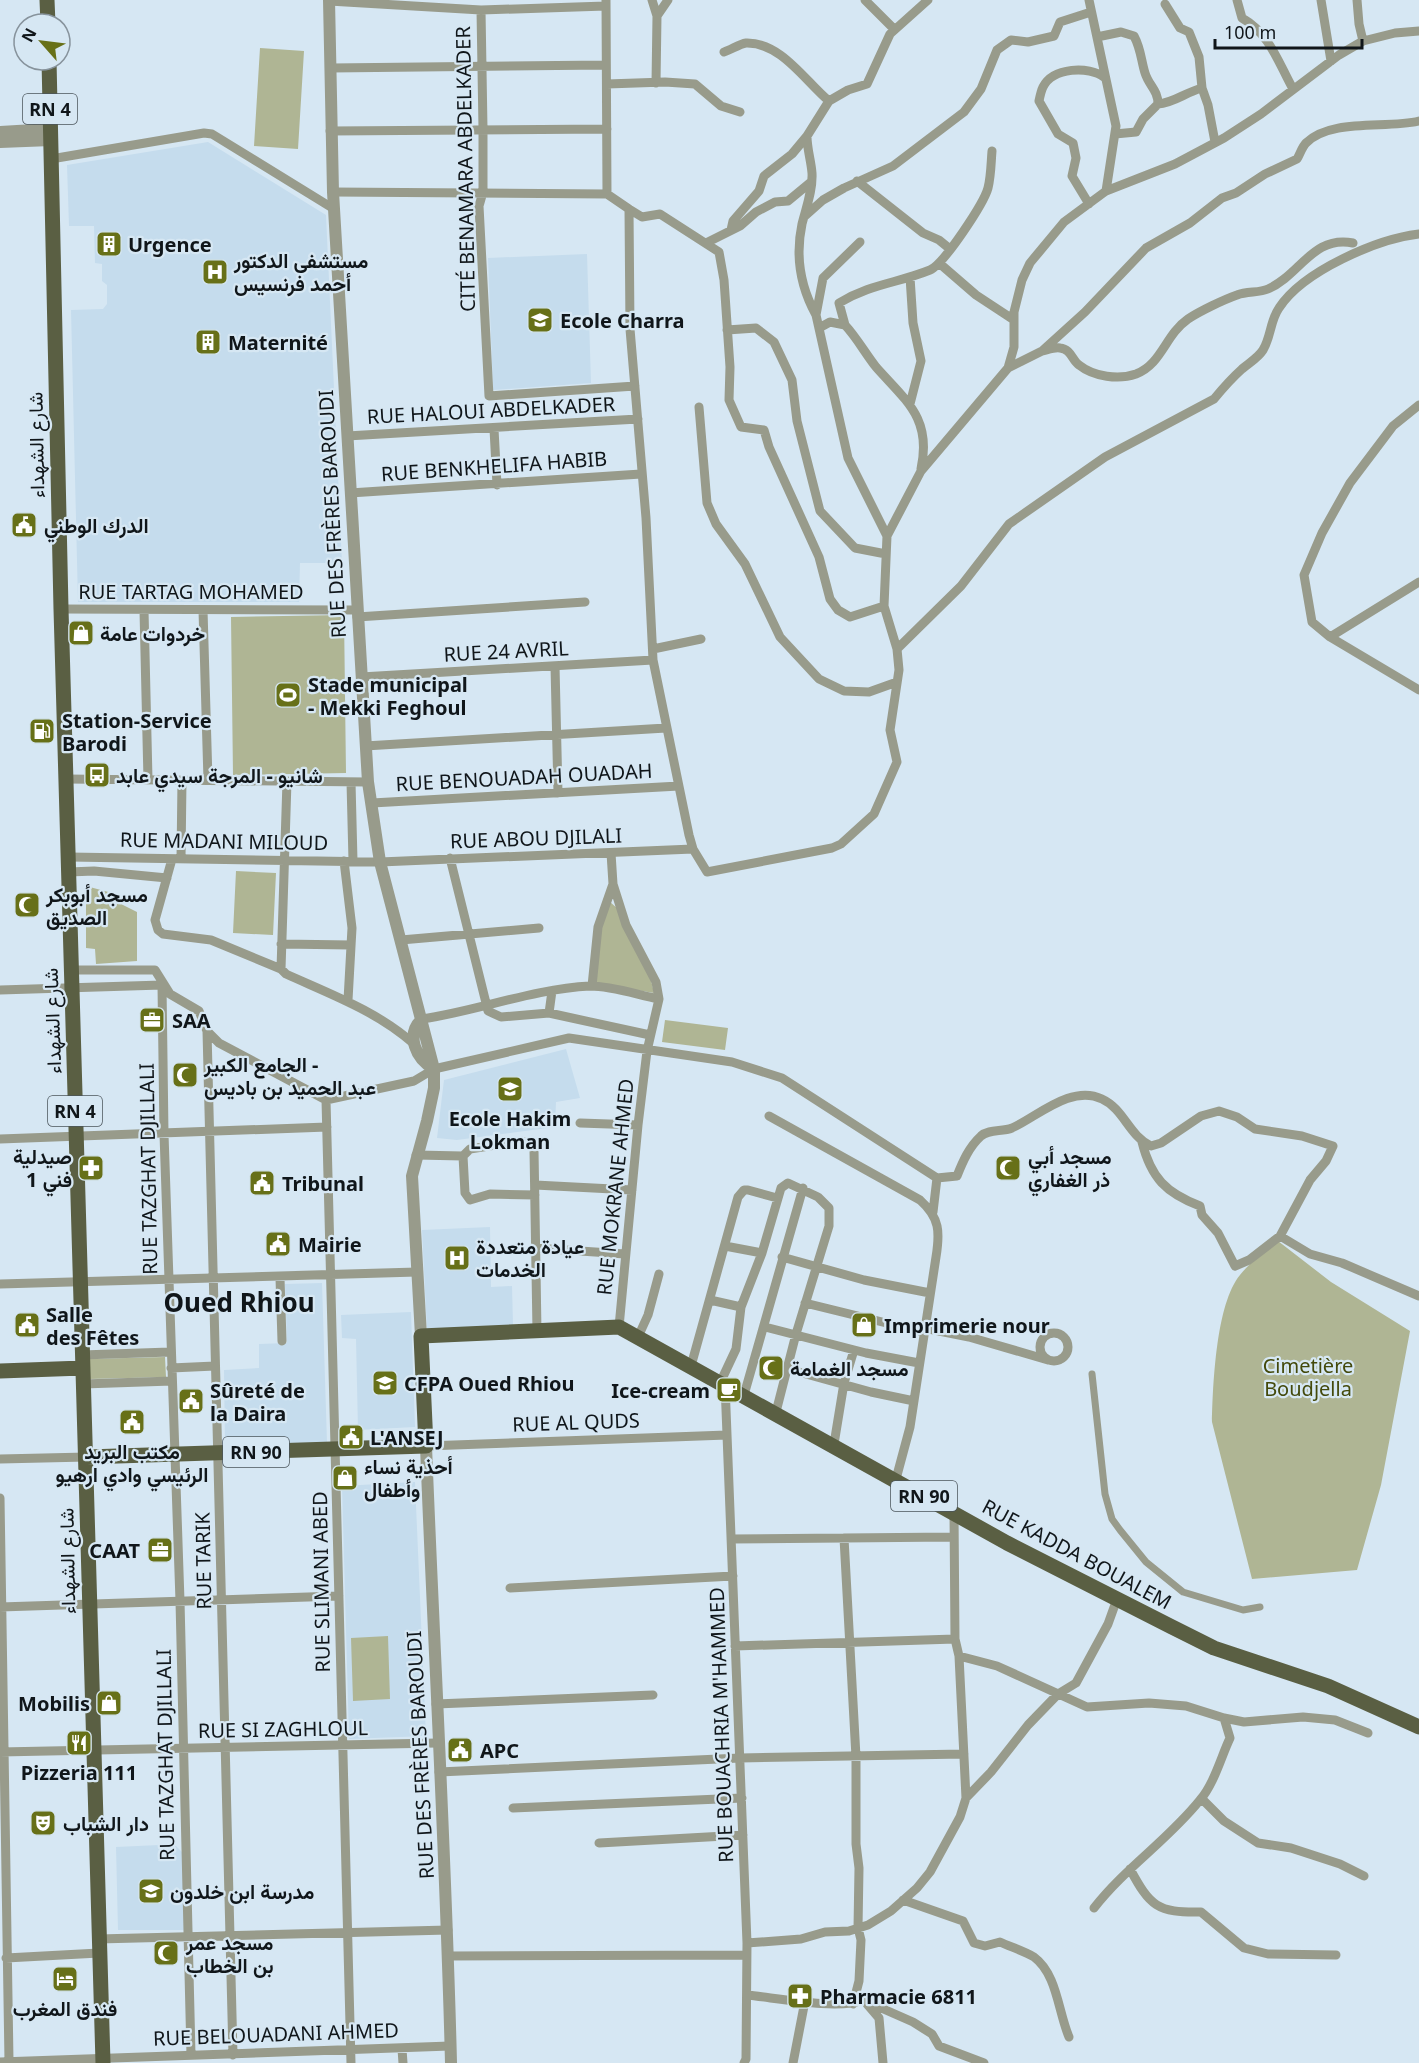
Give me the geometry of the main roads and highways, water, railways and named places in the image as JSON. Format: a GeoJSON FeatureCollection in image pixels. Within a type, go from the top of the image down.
{"type":"FeatureCollection","features":[{"type":"Feature","properties":{"kind":"main road","name":"شارع الشهداء"},"geometry":{"type":"LineString","coordinates":[[49,72],[61,609],[103,2060]]}},
{"type":"Feature","properties":{"kind":"main road","name":"RUE KADDA BOUALEM"},"geometry":{"type":"LineString","coordinates":[[87,1457],[426,1446],[421,1336],[619,1327],[954,1512],[1214,1648],[1328,1686],[1419,1727]]}},
{"type":"Feature","properties":{"kind":"main road"},"geometry":{"type":"LineString","coordinates":[[0,1371],[82,1362]]}},
{"type":"Feature","properties":{"kind":"place","name":"Urgence"},"geometry":{"type":"Point","coordinates":[109,244]}},
{"type":"Feature","properties":{"kind":"place","name":"مستشفى الدكتور أحمد فرنسيس"},"geometry":{"type":"Point","coordinates":[215,272]}},
{"type":"Feature","properties":{"kind":"place","name":"Ecole Charra"},"geometry":{"type":"Point","coordinates":[540,320]}},
{"type":"Feature","properties":{"kind":"place","name":"Maternité"},"geometry":{"type":"Point","coordinates":[208,342]}},
{"type":"Feature","properties":{"kind":"place","name":"الدرك الوطني"},"geometry":{"type":"Point","coordinates":[24,525]}},
{"type":"Feature","properties":{"kind":"place","name":"خردوات عامة"},"geometry":{"type":"Point","coordinates":[81,633]}},
{"type":"Feature","properties":{"kind":"place","name":"Stade municipal - Mekki Feghoul"},"geometry":{"type":"Point","coordinates":[288,695]}},
{"type":"Feature","properties":{"kind":"place","name":"Station-Service Barodi"},"geometry":{"type":"Point","coordinates":[42,731]}},
{"type":"Feature","properties":{"kind":"place","name":"شانيو - المرجة سيدي عابد"},"geometry":{"type":"Point","coordinates":[97,775]}},
{"type":"Feature","properties":{"kind":"place","name":"مسجد أبوبكر الصديق"},"geometry":{"type":"Point","coordinates":[27,905]}},
{"type":"Feature","properties":{"kind":"place","name":"SAA"},"geometry":{"type":"Point","coordinates":[152,1020]}},
{"type":"Feature","properties":{"kind":"place","name":"الجامع الكبير - عبد الحميد بن باديس"},"geometry":{"type":"Point","coordinates":[185,1075]}},
{"type":"Feature","properties":{"kind":"place","name":"Ecole Hakim Lokman"},"geometry":{"type":"Point","coordinates":[510,1089]}},
{"type":"Feature","properties":{"kind":"place","name":"صيدلية فني 1"},"geometry":{"type":"Point","coordinates":[91,1168]}},
{"type":"Feature","properties":{"kind":"place","name":"مسجد أبي ذر الغفاري"},"geometry":{"type":"Point","coordinates":[1008,1168]}},
{"type":"Feature","properties":{"kind":"place","name":"Tribunal"},"geometry":{"type":"Point","coordinates":[262,1183]}},
{"type":"Feature","properties":{"kind":"place","name":"Mairie"},"geometry":{"type":"Point","coordinates":[278,1244]}},
{"type":"Feature","properties":{"kind":"place","name":"عيادة متعددة الخدمات"},"geometry":{"type":"Point","coordinates":[457,1258]}},
{"type":"Feature","properties":{"kind":"place","name":"Salle des Fêtes"},"geometry":{"type":"Point","coordinates":[27,1325]}},
{"type":"Feature","properties":{"kind":"place","name":"Imprimerie nour"},"geometry":{"type":"Point","coordinates":[864,1325]}},
{"type":"Feature","properties":{"kind":"place","name":"مسجد الغمامة"},"geometry":{"type":"Point","coordinates":[771,1368]}},
{"type":"Feature","properties":{"kind":"place","name":"CFPA Oued Rhiou"},"geometry":{"type":"Point","coordinates":[385,1383]}},
{"type":"Feature","properties":{"kind":"place","name":"Ice-cream"},"geometry":{"type":"Point","coordinates":[729,1390]}},
{"type":"Feature","properties":{"kind":"place","name":"Sûreté de la Daira"},"geometry":{"type":"Point","coordinates":[191,1401]}},
{"type":"Feature","properties":{"kind":"place","name":"مكتب البريد الرئيسي وادي ارهيو"},"geometry":{"type":"Point","coordinates":[132,1422]}},
{"type":"Feature","properties":{"kind":"place","name":"L'ANSEJ"},"geometry":{"type":"Point","coordinates":[351,1437]}},
{"type":"Feature","properties":{"kind":"place","name":"أحذية نساء وأطفال"},"geometry":{"type":"Point","coordinates":[345,1478]}},
{"type":"Feature","properties":{"kind":"place","name":"CAAT"},"geometry":{"type":"Point","coordinates":[160,1550]}},
{"type":"Feature","properties":{"kind":"place","name":"Mobilis"},"geometry":{"type":"Point","coordinates":[109,1703]}},
{"type":"Feature","properties":{"kind":"place","name":"Pizzeria 111"},"geometry":{"type":"Point","coordinates":[79,1743]}},
{"type":"Feature","properties":{"kind":"place","name":"APC"},"geometry":{"type":"Point","coordinates":[460,1750]}},
{"type":"Feature","properties":{"kind":"place","name":"دار الشباب"},"geometry":{"type":"Point","coordinates":[43,1823]}},
{"type":"Feature","properties":{"kind":"place","name":"مدرسة ابن خلدون"},"geometry":{"type":"Point","coordinates":[151,1891]}},
{"type":"Feature","properties":{"kind":"place","name":"مسجد عمر بن الخطاب"},"geometry":{"type":"Point","coordinates":[166,1953]}},
{"type":"Feature","properties":{"kind":"place","name":"فندق المغرب"},"geometry":{"type":"Point","coordinates":[65,1979]}},
{"type":"Feature","properties":{"kind":"place","name":"Pharmacie 6811"},"geometry":{"type":"Point","coordinates":[800,1996]}},
{"type":"Feature","properties":{"kind":"district","name":"Oued Rhiou"},"geometry":{"type":"Point","coordinates":[239,1302]}},
{"type":"Feature","properties":{"kind":"park label","name":"Cimetière Boudjella"},"geometry":{"type":"Point","coordinates":[1308,1376]}}]}
